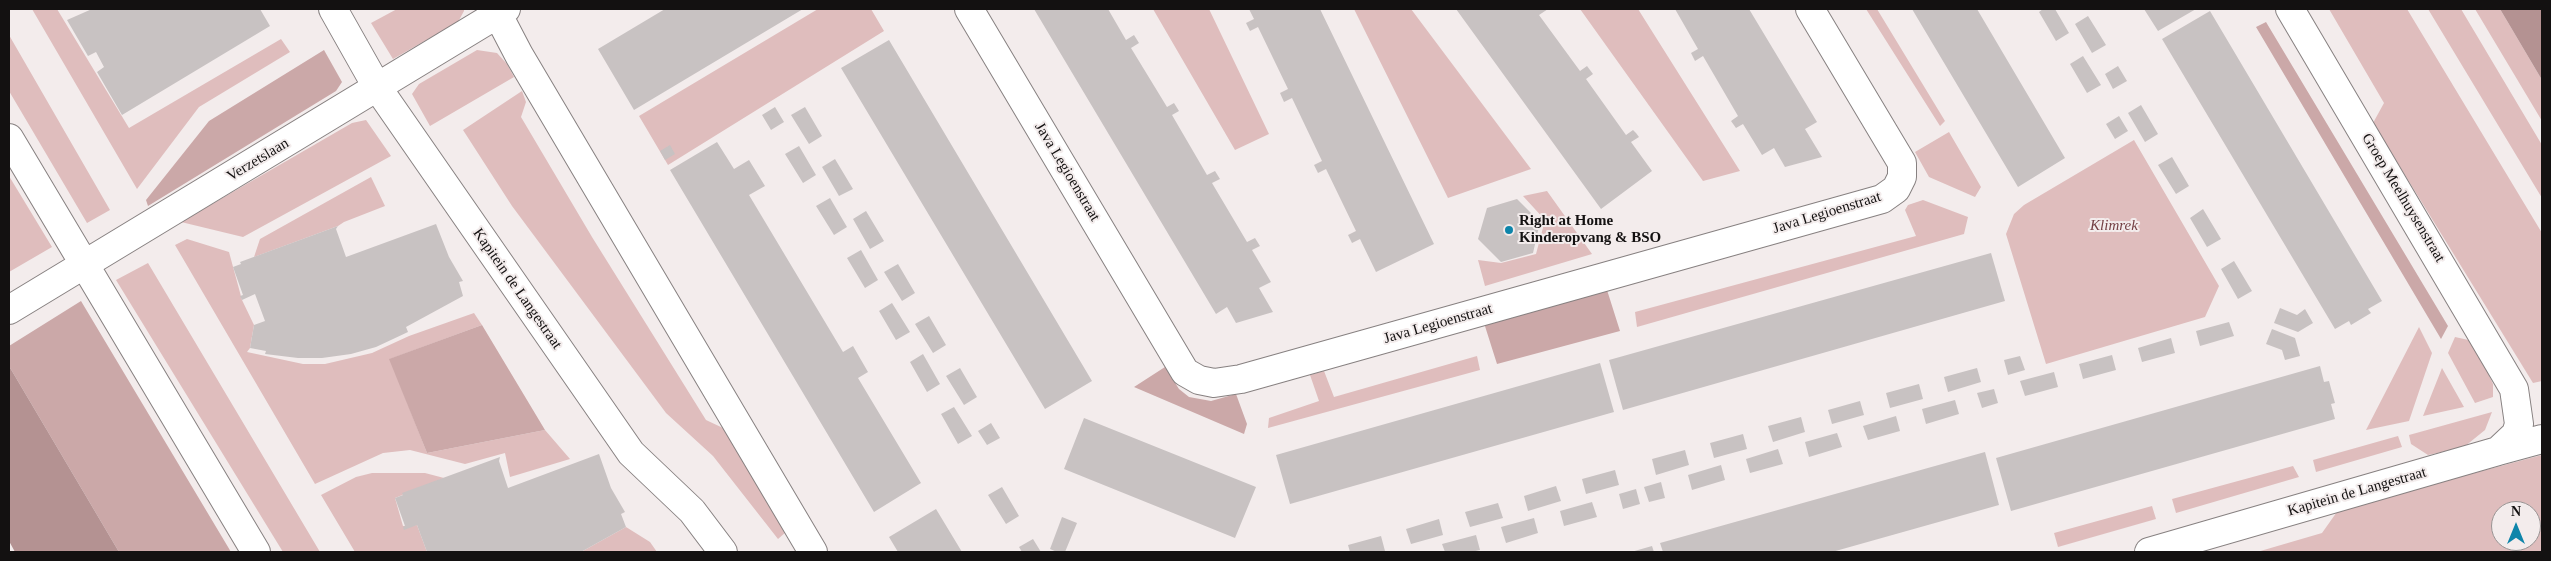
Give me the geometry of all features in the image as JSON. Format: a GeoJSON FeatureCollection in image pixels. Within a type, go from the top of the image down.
{"type":"FeatureCollection","features":[{"type":"Feature","properties":{"kind":"street","name":"Kapitein de Langestraat"},"geometry":{"type":"LineString","coordinates":[[333,9],[377,88],[631,453],[692,511],[723,552]]}},
{"type":"Feature","properties":{"kind":"street","name":"Java Legioenstraat"},"geometry":{"type":"LineString","coordinates":[[970,9],[1185,372],[1199,380],[1214,383],[1251,377],[1882,199],[1896,188],[1902,177],[1902,164],[1810,9]]}},
{"type":"Feature","properties":{"kind":"street","name":"Groep Meelhuysenstraat"},"geometry":{"type":"LineString","coordinates":[[2290,9],[2433,248],[2514,389]]}},
{"type":"Feature","properties":{"kind":"street","name":"Verzetslaan"},"geometry":{"type":"LineString","coordinates":[[10,309],[377,88],[500,10]]}},
{"type":"Feature","properties":{"kind":"street"},"geometry":{"type":"LineString","coordinates":[[500,10],[524,63],[813,552]]}},
{"type":"Feature","properties":{"kind":"street"},"geometry":{"type":"LineString","coordinates":[[9,138],[256,552]]}},
{"type":"Feature","properties":{"kind":"street","name":"Kapitein de Langestraat"},"geometry":{"type":"LineString","coordinates":[[2149,552],[2498,451],[2516,434],[2514,389]]}},
{"type":"Feature","properties":{"kind":"street"},"geometry":{"type":"LineString","coordinates":[[2498,451],[2542,439]]}},
{"type":"Feature","properties":{"kind":"green space"},"geometry":{"type":"Polygon","coordinates":[[[32,9],[57,9],[129,128],[281,39],[290,52],[199,107],[137,189],[32,9]]]}},
{"type":"Feature","properties":{"kind":"green space"},"geometry":{"type":"Polygon","coordinates":[[[397,9],[464,9],[464,11],[458,22],[393,59],[371,23],[397,9]]]}},
{"type":"Feature","properties":{"kind":"green space"},"geometry":{"type":"Polygon","coordinates":[[[818,9],[871,9],[884,31],[668,165],[639,116],[818,9]]]}},
{"type":"Feature","properties":{"kind":"green space"},"geometry":{"type":"Polygon","coordinates":[[[1153,9],[1209,9],[1269,134],[1235,150],[1153,9]]]}},
{"type":"Feature","properties":{"kind":"green space"},"geometry":{"type":"Polygon","coordinates":[[[1354,9],[1411,9],[1531,169],[1448,198],[1354,9]]]}},
{"type":"Feature","properties":{"kind":"green space"},"geometry":{"type":"Polygon","coordinates":[[[1580,9],[1638,9],[1740,171],[1703,181],[1580,9]]]}},
{"type":"Feature","properties":{"kind":"green space"},"geometry":{"type":"Polygon","coordinates":[[[1866,9],[1877,9],[1945,121],[1940,126],[1866,9]]]}},
{"type":"Feature","properties":{"kind":"green space"},"geometry":{"type":"Polygon","coordinates":[[[2329,9],[2407,9],[2542,233],[2542,381],[2533,383],[2373,123],[2384,103],[2329,9]]]}},
{"type":"Feature","properties":{"kind":"green space"},"geometry":{"type":"Polygon","coordinates":[[[2428,9],[2461,9],[2542,145],[2542,198],[2428,9]]]}},
{"type":"Feature","properties":{"kind":"green space"},"geometry":{"type":"Polygon","coordinates":[[[2475,9],[2500,9],[2542,80],[2542,121],[2475,9]]]}},
{"type":"Feature","properties":{"kind":"green space"},"geometry":{"type":"Polygon","coordinates":[[[9,35],[110,210],[87,223],[9,91],[9,35]]]}},
{"type":"Feature","properties":{"kind":"green space"},"geometry":{"type":"Polygon","coordinates":[[[477,50],[497,53],[507,64],[514,77],[430,126],[412,94],[419,84],[477,50]]]}},
{"type":"Feature","properties":{"kind":"green space"},"geometry":{"type":"Polygon","coordinates":[[[522,91],[526,102],[521,117],[592,237],[706,420],[723,428],[740,453],[786,532],[778,539],[713,456],[666,413],[512,206],[463,130],[522,91]]]}},
{"type":"Feature","properties":{"kind":"green space"},"geometry":{"type":"Polygon","coordinates":[[[366,120],[391,156],[243,237],[181,222],[352,123],[366,120]]]}},
{"type":"Feature","properties":{"kind":"green space"},"geometry":{"type":"Polygon","coordinates":[[[1949,132],[1981,187],[1975,197],[1929,177],[1915,152],[1949,132]]]}},
{"type":"Feature","properties":{"kind":"green space","name":"Klimrek"},"geometry":{"type":"Polygon","coordinates":[[[2134,140],[2219,286],[2205,317],[2046,364],[2006,234],[2014,214],[2024,205],[2134,140]]]}},
{"type":"Feature","properties":{"kind":"green space"},"geometry":{"type":"Polygon","coordinates":[[[9,176],[52,247],[9,272],[9,176]]]}},
{"type":"Feature","properties":{"kind":"green space"},"geometry":{"type":"Polygon","coordinates":[[[371,177],[385,206],[338,226],[254,257],[260,239],[371,177]]]}},
{"type":"Feature","properties":{"kind":"green space"},"geometry":{"type":"Polygon","coordinates":[[[1547,191],[1592,254],[1485,286],[1478,260],[1501,263],[1536,254],[1545,220],[1523,196],[1547,191]]]}},
{"type":"Feature","properties":{"kind":"green space"},"geometry":{"type":"Polygon","coordinates":[[[1923,200],[1968,217],[1964,234],[1637,327],[1635,312],[1916,236],[1905,210],[1908,205],[1923,200]]]}},
{"type":"Feature","properties":{"kind":"green space"},"geometry":{"type":"Polygon","coordinates":[[[187,239],[229,252],[242,300],[254,325],[250,348],[247,352],[303,364],[325,364],[372,353],[409,336],[474,313],[482,325],[390,359],[427,453],[545,430],[570,459],[510,477],[505,453],[465,464],[410,450],[383,453],[315,484],[175,245],[187,239]]]}},
{"type":"Feature","properties":{"kind":"green space"},"geometry":{"type":"Polygon","coordinates":[[[148,263],[320,552],[283,552],[116,280],[148,263]]]}},
{"type":"Feature","properties":{"kind":"green space"},"geometry":{"type":"Polygon","coordinates":[[[2419,327],[2432,353],[2409,421],[2366,430],[2419,327]]]}},
{"type":"Feature","properties":{"kind":"green space"},"geometry":{"type":"Polygon","coordinates":[[[2455,337],[2473,341],[2493,384],[2493,397],[2475,403],[2448,353],[2455,337]]]}},
{"type":"Feature","properties":{"kind":"green space"},"geometry":{"type":"Polygon","coordinates":[[[1477,356],[1480,370],[1268,428],[1269,418],[1319,401],[1310,375],[1324,371],[1334,397],[1477,356]]]}},
{"type":"Feature","properties":{"kind":"green space"},"geometry":{"type":"Polygon","coordinates":[[[2442,368],[2464,407],[2423,416],[2442,368]]]}},
{"type":"Feature","properties":{"kind":"green space"},"geometry":{"type":"Polygon","coordinates":[[[2492,412],[2485,430],[2464,447],[2428,455],[2411,444],[2409,435],[2492,412]]]}},
{"type":"Feature","properties":{"kind":"green space"},"geometry":{"type":"Polygon","coordinates":[[[2398,436],[2402,447],[2316,472],[2313,460],[2398,436]]]}},
{"type":"Feature","properties":{"kind":"green space"},"geometry":{"type":"Polygon","coordinates":[[[2542,455],[2542,552],[2257,552],[2322,533],[2339,509],[2542,455]]]}},
{"type":"Feature","properties":{"kind":"green space"},"geometry":{"type":"Polygon","coordinates":[[[2293,466],[2299,477],[2176,513],[2172,499],[2293,466]]]}},
{"type":"Feature","properties":{"kind":"green space"},"geometry":{"type":"Polygon","coordinates":[[[372,473],[425,473],[444,478],[395,498],[403,526],[417,525],[427,552],[355,552],[321,495],[356,477],[372,473]]]}},
{"type":"Feature","properties":{"kind":"green space"},"geometry":{"type":"Polygon","coordinates":[[[2152,506],[2156,519],[2058,547],[2054,533],[2152,506]]]}},
{"type":"Feature","properties":{"kind":"green space"},"geometry":{"type":"Polygon","coordinates":[[[626,527],[650,542],[657,552],[581,552],[626,527]]]}},
{"type":"Feature","properties":{"kind":"shaded area"},"geometry":{"type":"Polygon","coordinates":[[[2500,9],[2542,9],[2542,80],[2500,9]]]}},
{"type":"Feature","properties":{"kind":"shaded area"},"geometry":{"type":"Polygon","coordinates":[[[2266,22],[2448,326],[2441,339],[2256,27],[2266,22]]]}},
{"type":"Feature","properties":{"kind":"shaded area"},"geometry":{"type":"Polygon","coordinates":[[[324,50],[342,82],[336,91],[148,206],[146,200],[209,121],[324,50]]]}},
{"type":"Feature","properties":{"kind":"shaded area"},"geometry":{"type":"Polygon","coordinates":[[[1607,290],[1620,331],[1497,364],[1484,323],[1607,290]]]}},
{"type":"Feature","properties":{"kind":"shaded area"},"geometry":{"type":"Polygon","coordinates":[[[81,301],[231,552],[119,552],[9,366],[9,346],[81,301]]]}},
{"type":"Feature","properties":{"kind":"shaded area"},"geometry":{"type":"Polygon","coordinates":[[[482,325],[545,430],[427,453],[389,359],[482,325]]]}},
{"type":"Feature","properties":{"kind":"shaded area"},"geometry":{"type":"Polygon","coordinates":[[[9,366],[119,552],[15,552],[9,541],[9,366]]]}},
{"type":"Feature","properties":{"kind":"shaded area"},"geometry":{"type":"Polygon","coordinates":[[[1165,367],[1179,389],[1189,397],[1211,401],[1236,394],[1247,424],[1244,434],[1134,387],[1165,367]]]}},
{"type":"Feature","properties":{"kind":"building"},"geometry":{"type":"Polygon","coordinates":[[[92,9],[260,9],[270,26],[122,115],[97,72],[104,67],[96,52],[88,56],[67,20],[92,9]]]}},
{"type":"Feature","properties":{"kind":"building"},"geometry":{"type":"Polygon","coordinates":[[[665,9],[803,9],[634,110],[598,49],[665,9]]]}},
{"type":"Feature","properties":{"kind":"building"},"geometry":{"type":"Polygon","coordinates":[[[1034,9],[1108,9],[1126,40],[1134,35],[1139,43],[1131,48],[1167,107],[1174,103],[1179,111],[1172,115],[1207,175],[1215,171],[1220,179],[1212,183],[1247,242],[1255,238],[1260,246],[1252,250],[1271,282],[1259,288],[1273,312],[1236,323],[1227,307],[1216,314],[1034,9]]]}},
{"type":"Feature","properties":{"kind":"building"},"geometry":{"type":"Polygon","coordinates":[[[1249,9],[1320,9],[1434,244],[1376,272],[1360,239],[1352,243],[1348,235],[1356,231],[1326,169],[1318,173],[1314,165],[1322,161],[1292,98],[1284,102],[1280,93],[1288,89],[1258,27],[1250,31],[1246,23],[1254,19],[1249,9]]]}},
{"type":"Feature","properties":{"kind":"building"},"geometry":{"type":"Polygon","coordinates":[[[1456,9],[1548,9],[1539,15],[1580,71],[1587,66],[1593,74],[1586,79],[1626,135],[1633,130],[1639,137],[1631,142],[1652,171],[1601,209],[1456,9]]]}},
{"type":"Feature","properties":{"kind":"building"},"geometry":{"type":"Polygon","coordinates":[[[1675,9],[1749,9],[1817,122],[1805,129],[1822,157],[1785,167],[1774,148],[1762,155],[1743,124],[1736,128],[1731,121],[1738,116],[1703,56],[1695,61],[1691,53],[1698,49],[1675,9]]]}},
{"type":"Feature","properties":{"kind":"building"},"geometry":{"type":"Polygon","coordinates":[[[1912,9],[1977,9],[2065,158],[2018,187],[1912,9]]]}},
{"type":"Feature","properties":{"kind":"building"},"geometry":{"type":"Polygon","coordinates":[[[2043,9],[2055,9],[2069,33],[2056,41],[2039,12],[2043,9]]]}},
{"type":"Feature","properties":{"kind":"building"},"geometry":{"type":"Polygon","coordinates":[[[2144,9],[2196,9],[2158,31],[2144,9]]]}},
{"type":"Feature","properties":{"kind":"building"},"geometry":{"type":"Polygon","coordinates":[[[2210,11],[2382,301],[2368,309],[2371,313],[2351,325],[2349,321],[2335,329],[2162,39],[2210,11]]]}},
{"type":"Feature","properties":{"kind":"building"},"geometry":{"type":"Polygon","coordinates":[[[2088,16],[2106,45],[2092,53],[2075,24],[2088,16]]]}},
{"type":"Feature","properties":{"kind":"building"},"geometry":{"type":"Polygon","coordinates":[[[889,40],[1092,381],[1045,409],[841,68],[889,40]]]}},
{"type":"Feature","properties":{"kind":"building"},"geometry":{"type":"Polygon","coordinates":[[[2083,56],[2101,85],[2087,93],[2070,64],[2083,56]]]}},
{"type":"Feature","properties":{"kind":"building"},"geometry":{"type":"Polygon","coordinates":[[[2118,66],[2127,81],[2113,89],[2105,74],[2118,66]]]}},
{"type":"Feature","properties":{"kind":"building"},"geometry":{"type":"Polygon","coordinates":[[[2141,105],[2158,134],[2145,142],[2128,113],[2141,105]]]}},
{"type":"Feature","properties":{"kind":"building"},"geometry":{"type":"Polygon","coordinates":[[[775,107],[784,122],[771,130],[762,115],[775,107]]]}},
{"type":"Feature","properties":{"kind":"building"},"geometry":{"type":"Polygon","coordinates":[[[805,107],[822,136],[809,144],[791,115],[805,107]]]}},
{"type":"Feature","properties":{"kind":"building"},"geometry":{"type":"Polygon","coordinates":[[[2119,116],[2128,131],[2115,139],[2106,124],[2119,116]]]}},
{"type":"Feature","properties":{"kind":"building"},"geometry":{"type":"Polygon","coordinates":[[[717,142],[734,169],[749,160],[765,186],[749,195],[843,352],[853,346],[868,372],[858,378],[921,483],[874,512],[670,170],[717,142]]]}},
{"type":"Feature","properties":{"kind":"building"},"geometry":{"type":"Polygon","coordinates":[[[670,145],[675,154],[665,160],[660,151],[670,145]]]}},
{"type":"Feature","properties":{"kind":"building"},"geometry":{"type":"Polygon","coordinates":[[[799,146],[816,175],[803,183],[785,154],[799,146]]]}},
{"type":"Feature","properties":{"kind":"building"},"geometry":{"type":"Polygon","coordinates":[[[2172,157],[2189,186],[2176,194],[2158,165],[2172,157]]]}},
{"type":"Feature","properties":{"kind":"building"},"geometry":{"type":"Polygon","coordinates":[[[835,159],[853,189],[839,196],[822,167],[835,159]]]}},
{"type":"Feature","properties":{"kind":"building"},"geometry":{"type":"Polygon","coordinates":[[[830,198],[847,227],[834,235],[816,206],[830,198]]]}},
{"type":"Feature","properties":{"kind":"building","name":"Right at Home Kinderopvang & BSO"},"geometry":{"type":"Polygon","coordinates":[[[1517,199],[1540,222],[1533,253],[1501,262],[1478,239],[1487,208],[1517,199]]]}},
{"type":"Feature","properties":{"kind":"building"},"geometry":{"type":"Polygon","coordinates":[[[2203,209],[2221,239],[2207,247],[2190,218],[2203,209]]]}},
{"type":"Feature","properties":{"kind":"building"},"geometry":{"type":"Polygon","coordinates":[[[866,211],[884,241],[870,249],[853,219],[866,211]]]}},
{"type":"Feature","properties":{"kind":"building"},"geometry":{"type":"Polygon","coordinates":[[[436,224],[449,257],[463,281],[459,282],[463,296],[406,327],[408,332],[376,347],[351,354],[322,358],[298,358],[265,354],[266,351],[250,348],[254,325],[265,321],[255,294],[242,300],[240,296],[243,295],[233,267],[241,264],[240,262],[338,226],[336,229],[346,257],[436,224]]]}},
{"type":"Feature","properties":{"kind":"building"},"geometry":{"type":"Polygon","coordinates":[[[861,250],[878,280],[865,288],[847,258],[861,250]]]}},
{"type":"Feature","properties":{"kind":"building"},"geometry":{"type":"Polygon","coordinates":[[[1991,253],[2005,301],[1623,410],[1609,360],[1991,253]]]}},
{"type":"Feature","properties":{"kind":"building"},"geometry":{"type":"Polygon","coordinates":[[[2234,261],[2252,291],[2238,299],[2221,269],[2234,261]]]}},
{"type":"Feature","properties":{"kind":"building"},"geometry":{"type":"Polygon","coordinates":[[[898,264],[915,293],[902,301],[884,272],[898,264]]]}},
{"type":"Feature","properties":{"kind":"building"},"geometry":{"type":"Polygon","coordinates":[[[892,303],[910,332],[896,340],[879,311],[892,303]]]}},
{"type":"Feature","properties":{"kind":"building"},"geometry":{"type":"Polygon","coordinates":[[[2280,308],[2297,315],[2305,309],[2313,323],[2298,332],[2274,323],[2280,308]]]}},
{"type":"Feature","properties":{"kind":"building"},"geometry":{"type":"Polygon","coordinates":[[[929,316],[946,345],[933,353],[915,324],[929,316]]]}},
{"type":"Feature","properties":{"kind":"building"},"geometry":{"type":"Polygon","coordinates":[[[2229,322],[2234,336],[2200,346],[2196,331],[2229,322]]]}},
{"type":"Feature","properties":{"kind":"building"},"geometry":{"type":"Polygon","coordinates":[[[2272,329],[2295,338],[2300,356],[2285,360],[2282,350],[2266,344],[2272,329]]]}},
{"type":"Feature","properties":{"kind":"building"},"geometry":{"type":"Polygon","coordinates":[[[2171,338],[2175,353],[2142,362],[2138,348],[2171,338]]]}},
{"type":"Feature","properties":{"kind":"building"},"geometry":{"type":"Polygon","coordinates":[[[923,354],[940,384],[927,392],[910,362],[923,354]]]}},
{"type":"Feature","properties":{"kind":"building"},"geometry":{"type":"Polygon","coordinates":[[[2112,355],[2116,370],[2083,379],[2079,364],[2112,355]]]}},
{"type":"Feature","properties":{"kind":"building"},"geometry":{"type":"Polygon","coordinates":[[[2020,356],[2025,370],[2008,375],[2004,360],[2020,356]]]}},
{"type":"Feature","properties":{"kind":"building"},"geometry":{"type":"Polygon","coordinates":[[[1600,363],[1614,412],[1290,504],[1276,455],[1600,363]]]}},
{"type":"Feature","properties":{"kind":"building"},"geometry":{"type":"Polygon","coordinates":[[[2320,366],[2324,382],[2329,381],[2335,403],[2331,404],[2335,419],[2011,511],[1996,458],[2320,366]]]}},
{"type":"Feature","properties":{"kind":"building"},"geometry":{"type":"Polygon","coordinates":[[[960,368],[977,397],[964,405],[946,376],[960,368]]]}},
{"type":"Feature","properties":{"kind":"building"},"geometry":{"type":"Polygon","coordinates":[[[1977,368],[1981,382],[1948,392],[1944,377],[1977,368]]]}},
{"type":"Feature","properties":{"kind":"building"},"geometry":{"type":"Polygon","coordinates":[[[2054,372],[2058,387],[2025,396],[2020,381],[2054,372]]]}},
{"type":"Feature","properties":{"kind":"building"},"geometry":{"type":"Polygon","coordinates":[[[1919,384],[1923,399],[1890,408],[1886,393],[1919,384]]]}},
{"type":"Feature","properties":{"kind":"building"},"geometry":{"type":"Polygon","coordinates":[[[1994,389],[1998,403],[1982,408],[1977,393],[1994,389]]]}},
{"type":"Feature","properties":{"kind":"building"},"geometry":{"type":"Polygon","coordinates":[[[1955,400],[1959,414],[1926,424],[1922,409],[1955,400]]]}},
{"type":"Feature","properties":{"kind":"building"},"geometry":{"type":"Polygon","coordinates":[[[1860,401],[1864,415],[1832,424],[1828,410],[1860,401]]]}},
{"type":"Feature","properties":{"kind":"building"},"geometry":{"type":"Polygon","coordinates":[[[954,407],[972,436],[958,444],[941,414],[954,407]]]}},
{"type":"Feature","properties":{"kind":"building"},"geometry":{"type":"Polygon","coordinates":[[[1896,416],[1900,431],[1868,440],[1863,426],[1896,416]]]}},
{"type":"Feature","properties":{"kind":"building"},"geometry":{"type":"Polygon","coordinates":[[[1801,417],[1805,432],[1773,442],[1768,426],[1801,417]]]}},
{"type":"Feature","properties":{"kind":"building"},"geometry":{"type":"Polygon","coordinates":[[[1084,418],[1256,487],[1235,538],[1064,469],[1084,418]]]}},
{"type":"Feature","properties":{"kind":"building"},"geometry":{"type":"Polygon","coordinates":[[[991,423],[1000,438],[987,445],[978,431],[991,423]]]}},
{"type":"Feature","properties":{"kind":"building"},"geometry":{"type":"Polygon","coordinates":[[[1837,433],[1842,447],[1809,457],[1805,442],[1837,433]]]}},
{"type":"Feature","properties":{"kind":"building"},"geometry":{"type":"Polygon","coordinates":[[[1743,434],[1747,449],[1714,458],[1710,443],[1743,434]]]}},
{"type":"Feature","properties":{"kind":"building"},"geometry":{"type":"Polygon","coordinates":[[[1778,449],[1783,464],[1750,473],[1746,459],[1778,449]]]}},
{"type":"Feature","properties":{"kind":"building"},"geometry":{"type":"Polygon","coordinates":[[[1685,450],[1689,465],[1656,475],[1652,459],[1685,450]]]}},
{"type":"Feature","properties":{"kind":"building"},"geometry":{"type":"Polygon","coordinates":[[[1985,452],[1999,505],[1832,552],[1663,552],[1660,543],[1985,452]]]}},
{"type":"Feature","properties":{"kind":"building"},"geometry":{"type":"Polygon","coordinates":[[[599,454],[611,488],[625,512],[621,514],[626,527],[581,552],[427,552],[417,525],[404,530],[403,527],[405,526],[395,498],[403,495],[402,493],[500,457],[499,461],[508,488],[599,454]]]}},
{"type":"Feature","properties":{"kind":"building"},"geometry":{"type":"Polygon","coordinates":[[[1721,465],[1725,480],[1692,490],[1688,475],[1721,465]]]}},
{"type":"Feature","properties":{"kind":"building"},"geometry":{"type":"Polygon","coordinates":[[[1615,470],[1619,485],[1586,494],[1582,479],[1615,470]]]}},
{"type":"Feature","properties":{"kind":"building"},"geometry":{"type":"Polygon","coordinates":[[[1661,482],[1665,498],[1649,502],[1644,487],[1661,482]]]}},
{"type":"Feature","properties":{"kind":"building"},"geometry":{"type":"Polygon","coordinates":[[[1556,486],[1561,501],[1528,511],[1524,496],[1556,486]]]}},
{"type":"Feature","properties":{"kind":"building"},"geometry":{"type":"Polygon","coordinates":[[[1002,487],[1019,516],[1006,524],[988,495],[1002,487]]]}},
{"type":"Feature","properties":{"kind":"building"},"geometry":{"type":"Polygon","coordinates":[[[1636,489],[1640,504],[1623,509],[1619,494],[1636,489]]]}},
{"type":"Feature","properties":{"kind":"building"},"geometry":{"type":"Polygon","coordinates":[[[1592,502],[1597,517],[1564,526],[1560,511],[1592,502]]]}},
{"type":"Feature","properties":{"kind":"building"},"geometry":{"type":"Polygon","coordinates":[[[1498,503],[1503,518],[1470,527],[1465,512],[1498,503]]]}},
{"type":"Feature","properties":{"kind":"building"},"geometry":{"type":"Polygon","coordinates":[[[936,509],[962,552],[898,552],[889,537],[936,509]]]}},
{"type":"Feature","properties":{"kind":"building"},"geometry":{"type":"Polygon","coordinates":[[[1062,517],[1077,523],[1065,552],[1057,552],[1050,549],[1062,517]]]}},
{"type":"Feature","properties":{"kind":"building"},"geometry":{"type":"Polygon","coordinates":[[[1534,518],[1538,533],[1506,543],[1501,527],[1534,518]]]}},
{"type":"Feature","properties":{"kind":"building"},"geometry":{"type":"Polygon","coordinates":[[[1439,519],[1443,535],[1411,544],[1406,529],[1439,519]]]}},
{"type":"Feature","properties":{"kind":"building"},"geometry":{"type":"Polygon","coordinates":[[[1476,535],[1480,550],[1445,552],[1442,544],[1476,535]]]}},
{"type":"Feature","properties":{"kind":"building"},"geometry":{"type":"Polygon","coordinates":[[[1381,536],[1385,551],[1350,552],[1348,545],[1381,536]]]}},
{"type":"Feature","properties":{"kind":"building"},"geometry":{"type":"Polygon","coordinates":[[[1033,539],[1041,552],[1022,552],[1019,547],[1033,539]]]}},
{"type":"Feature","properties":{"kind":"building"},"geometry":{"type":"Polygon","coordinates":[[[1652,546],[1654,552],[1631,552],[1652,546]]]}},
{"type":"Feature","properties":{"kind":"place","name":"Right at Home Kinderopvang & BSO"},"geometry":{"type":"Point","coordinates":[1509,230]}}]}
